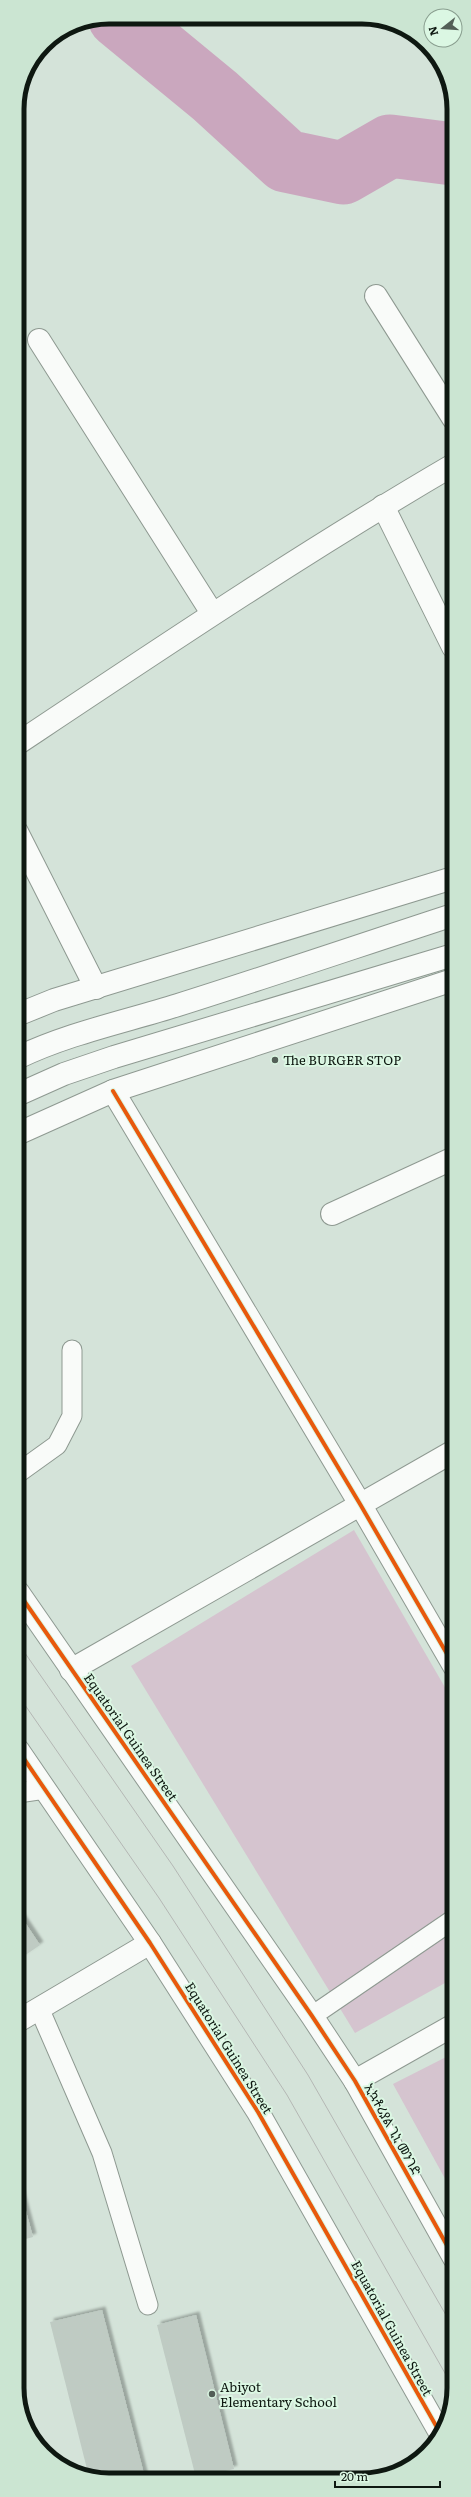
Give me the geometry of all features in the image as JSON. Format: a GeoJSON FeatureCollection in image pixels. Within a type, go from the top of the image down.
{"type":"FeatureCollection","features":[{"type":"Feature","properties":{"kind":"main road"},"geometry":{"type":"LineString","coordinates":[[376,296],[447,408]]}},
{"type":"Feature","properties":{"kind":"main road"},"geometry":{"type":"LineString","coordinates":[[39,340],[212,613]]}},
{"type":"Feature","properties":{"kind":"main road"},"geometry":{"type":"LineString","coordinates":[[24,739],[212,613],[383,506],[447,469]]}},
{"type":"Feature","properties":{"kind":"main road"},"geometry":{"type":"LineString","coordinates":[[383,506],[447,635]]}},
{"type":"Feature","properties":{"kind":"main road"},"geometry":{"type":"LineString","coordinates":[[24,846],[96,988]]}},
{"type":"Feature","properties":{"kind":"main road"},"geometry":{"type":"LineString","coordinates":[[24,1012],[54,1000],[447,880]]}},
{"type":"Feature","properties":{"kind":"main road"},"geometry":{"type":"LineString","coordinates":[[24,1054],[40,1046],[91,1029],[176,1006],[447,917]]}},
{"type":"Feature","properties":{"kind":"main road"},"geometry":{"type":"LineString","coordinates":[[24,1092],[64,1074],[114,1057],[447,957]]}},
{"type":"Feature","properties":{"kind":"main road"},"geometry":{"type":"LineString","coordinates":[[24,1131],[113,1091],[447,982]]}},
{"type":"Feature","properties":{"kind":"main road"},"geometry":{"type":"LineString","coordinates":[[113,1091],[360,1504],[447,1654]]}},
{"type":"Feature","properties":{"kind":"main road"},"geometry":{"type":"LineString","coordinates":[[332,1214],[447,1161]]}},
{"type":"Feature","properties":{"kind":"main road"},"geometry":{"type":"LineString","coordinates":[[71,1670],[447,1455]]}},
{"type":"Feature","properties":{"kind":"main road","name":"Equatorial Guinea Street"},"geometry":{"type":"LineString","coordinates":[[24,1601],[256,1933]]}},
{"type":"Feature","properties":{"kind":"main road","name":"Equatorial Guinea Street"},"geometry":{"type":"LineString","coordinates":[[24,1759],[150,1943],[258,2112],[437,2429]]}},
{"type":"Feature","properties":{"kind":"main road","name":"ኢኳቶሪያል ጊኒ መንገድ"},"geometry":{"type":"LineString","coordinates":[[256,1933],[354,2081],[447,2246]]}},
{"type":"Feature","properties":{"kind":"main road"},"geometry":{"type":"LineString","coordinates":[[24,2017],[150,1943]]}},
{"type":"Feature","properties":{"kind":"main road"},"geometry":{"type":"LineString","coordinates":[[354,2081],[447,2029]]}},
{"type":"Feature","properties":{"kind":"lane"},"geometry":{"type":"LineString","coordinates":[[24,1469],[57,1446],[72,1416],[72,1350]]}},
{"type":"Feature","properties":{"kind":"lane"},"geometry":{"type":"LineString","coordinates":[[24,1792],[44,1789]]}},
{"type":"Feature","properties":{"kind":"lane"},"geometry":{"type":"LineString","coordinates":[[312,2016],[447,1925]]}},
{"type":"Feature","properties":{"kind":"lane"},"geometry":{"type":"LineString","coordinates":[[39,2008],[102,2153],[148,2305]]}},
{"type":"Feature","properties":{"kind":"shaded area"},"geometry":{"type":"Polygon","coordinates":[[[354,1530],[447,1691],[447,1982],[355,2033],[131,1666],[354,1530]]]}},
{"type":"Feature","properties":{"kind":"shaded area"},"geometry":{"type":"Polygon","coordinates":[[[447,2057],[447,2182],[393,2084],[447,2057]]]}},
{"type":"Feature","properties":{"kind":"building"},"geometry":{"type":"Polygon","coordinates":[[[24,1921],[40,1945],[24,1956],[24,1921]]]}},
{"type":"Feature","properties":{"kind":"building"},"geometry":{"type":"Polygon","coordinates":[[[24,2204],[33,2237],[24,2239],[24,2204]]]}},
{"type":"Feature","properties":{"kind":"building"},"geometry":{"type":"Polygon","coordinates":[[[102,2310],[144,2473],[103,2473],[87,2470],[50,2322],[102,2310]]]}},
{"type":"Feature","properties":{"kind":"building"},"geometry":{"type":"Polygon","coordinates":[[[196,2315],[234,2469],[217,2473],[195,2473],[157,2325],[196,2315]]]}},
{"type":"Feature","properties":{"kind":"waterway"},"geometry":{"type":"LineString","coordinates":[[128,24],[215,96],[286,161],[343,173],[390,146],[447,153]]}},
{"type":"Feature","properties":{"kind":"tram line"},"geometry":{"type":"LineString","coordinates":[[24,1652],[173,1866],[308,2075],[447,2317]]}},
{"type":"Feature","properties":{"kind":"tram line"},"geometry":{"type":"LineString","coordinates":[[24,1704],[159,1898],[287,2095],[447,2377]]}},
{"type":"Feature","properties":{"kind":"cycle path"},"geometry":{"type":"LineString","coordinates":[[113,1091],[360,1504],[447,1654]]}},
{"type":"Feature","properties":{"kind":"cycle path"},"geometry":{"type":"LineString","coordinates":[[24,1601],[312,2016],[355,2081],[447,2245]]}},
{"type":"Feature","properties":{"kind":"cycle path"},"geometry":{"type":"LineString","coordinates":[[24,1759],[150,1943],[258,2112],[437,2428]]}},
{"type":"Feature","properties":{"kind":"place","name":"The BURGER STOP"},"geometry":{"type":"Point","coordinates":[275,1060]}},
{"type":"Feature","properties":{"kind":"place","name":"Abiyot Elementary School"},"geometry":{"type":"Point","coordinates":[212,2394]}}]}
